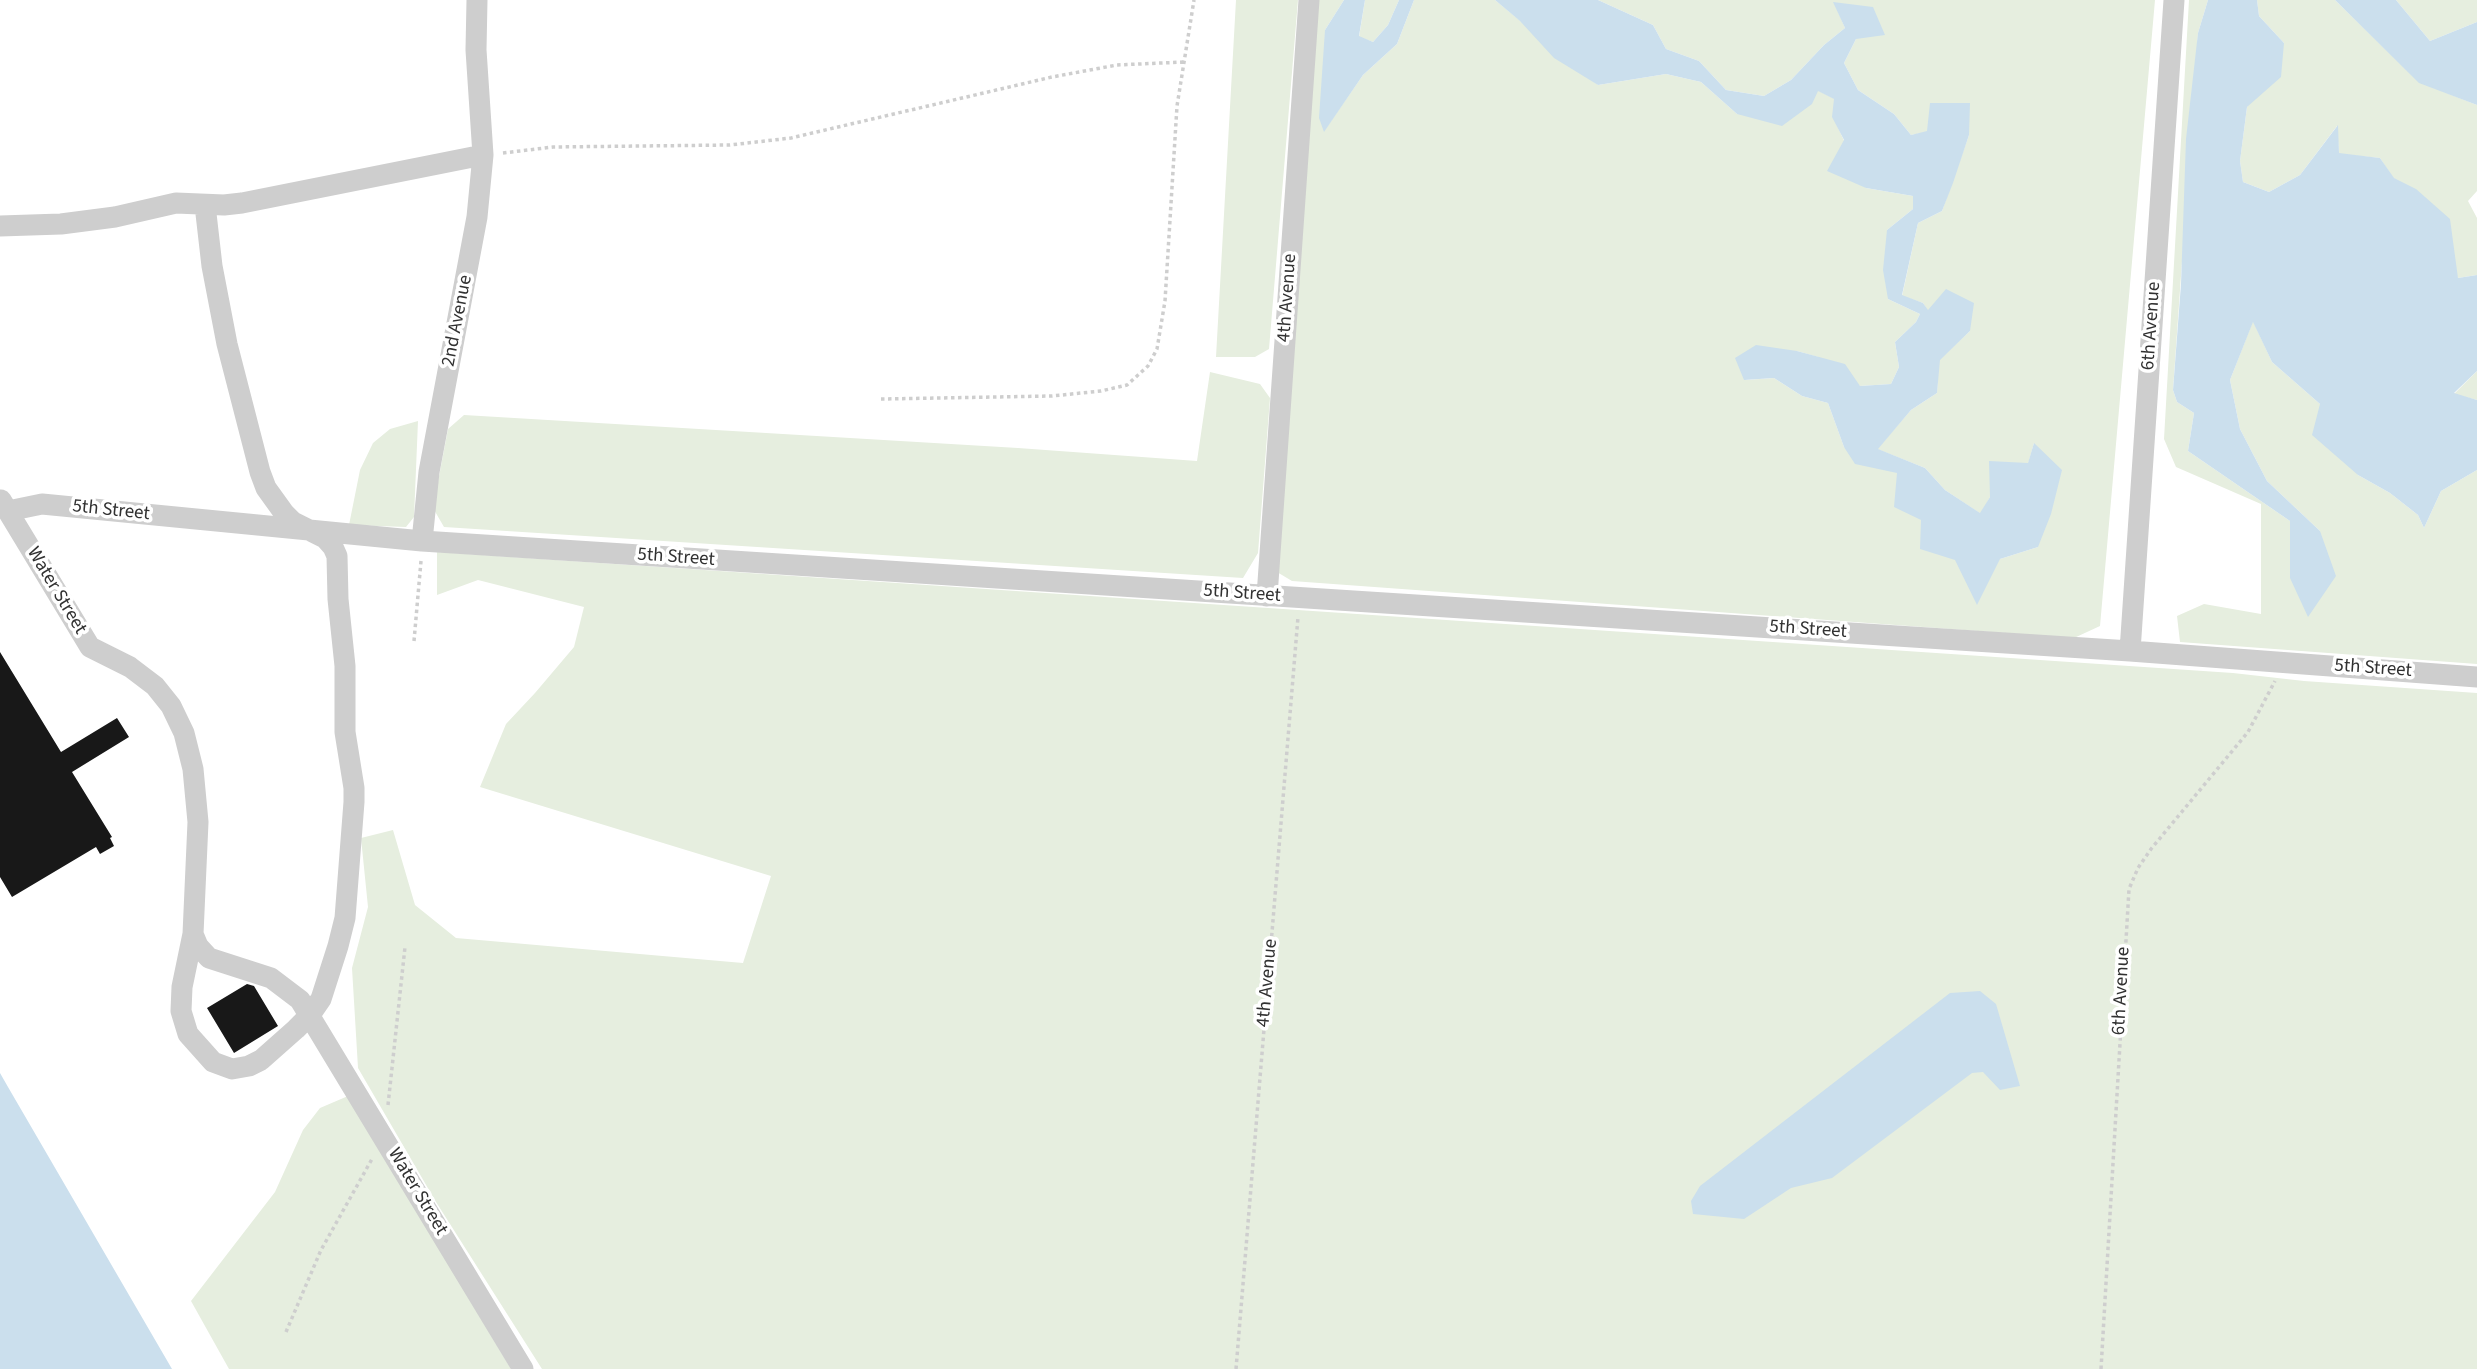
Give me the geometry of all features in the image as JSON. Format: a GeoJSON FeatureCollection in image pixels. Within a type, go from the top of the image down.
{"type":"FeatureCollection","features":[{"type":"Feature","properties":{"kind":"street","name":"2nd Avenue"},"geometry":{"type":"LineString","coordinates":[[422,541],[429,471],[477,217],[483,156],[476,50],[477,0]]}},
{"type":"Feature","properties":{"kind":"street","name":"4th Avenue"},"geometry":{"type":"LineString","coordinates":[[1268,596],[1309,0]]}},
{"type":"Feature","properties":{"kind":"street","name":"6th Avenue"},"geometry":{"type":"LineString","coordinates":[[2130,651],[2174,0]]}},
{"type":"Feature","properties":{"kind":"street"},"geometry":{"type":"LineString","coordinates":[[0,226],[88,221],[176,203],[223,205],[483,156]]}},
{"type":"Feature","properties":{"kind":"street"},"geometry":{"type":"LineString","coordinates":[[193,934],[182,987],[181,1011],[188,1034],[213,1062],[232,1069],[249,1066],[271,1052],[310,1015],[324,990],[345,918],[354,788],[345,732],[345,666],[338,599],[337,556],[325,538],[293,522],[274,501],[260,472],[227,344],[212,266],[205,205]]}},
{"type":"Feature","properties":{"kind":"street","name":"5th Street"},"geometry":{"type":"LineString","coordinates":[[4,505],[41,504],[422,541],[2130,651],[2477,677]]}},
{"type":"Feature","properties":{"kind":"street","name":"Water Street"},"geometry":{"type":"LineString","coordinates":[[4,505],[90,647],[130,667],[155,686],[171,706],[184,733],[193,769],[198,822],[193,934],[198,946],[209,958],[271,978],[300,1000],[523,1369]]}},
{"type":"Feature","properties":{"kind":"path"},"geometry":{"type":"LineString","coordinates":[[881,398],[1026,397],[1101,391],[1127,385],[1148,366],[1157,349],[1165,301],[1177,106],[1194,0]]}},
{"type":"Feature","properties":{"kind":"path"},"geometry":{"type":"LineString","coordinates":[[483,156],[553,147],[730,145],[791,138],[1117,65],[1184,62]]}},
{"type":"Feature","properties":{"kind":"path"},"geometry":{"type":"LineString","coordinates":[[414,641],[422,541]]}},
{"type":"Feature","properties":{"kind":"path","name":"4th Avenue"},"geometry":{"type":"LineString","coordinates":[[1236,1369],[1300,597]]}},
{"type":"Feature","properties":{"kind":"path","name":"6th Avenue"},"geometry":{"type":"LineString","coordinates":[[2101,1369],[2129,889],[2138,868],[2151,849],[2248,732],[2283,663]]}},
{"type":"Feature","properties":{"kind":"green space"},"geometry":{"type":"Polygon","coordinates":[[[1236,0],[1298,0],[1269,349],[1255,357],[1216,357],[1236,0]]]}},
{"type":"Feature","properties":{"kind":"green space"},"geometry":{"type":"Polygon","coordinates":[[[1318,0],[1344,0],[1325,30],[1324,131],[1363,75],[1397,44],[1414,0],[1495,0],[1598,85],[1666,74],[1701,82],[1737,114],[1817,90],[1835,99],[1833,117],[1866,188],[1913,196],[1913,209],[1887,230],[1888,299],[1920,314],[1916,322],[1895,342],[1899,367],[1891,384],[1860,386],[1818,357],[1797,351],[1745,380],[1774,378],[1802,396],[1828,403],[1844,447],[1897,472],[1921,520],[2000,559],[2038,547],[2034,443],[2028,464],[1990,497],[1981,514],[1945,490],[1925,468],[1877,449],[1911,410],[1937,393],[1939,360],[1970,331],[1928,311],[1923,303],[1902,296],[1918,223],[1942,211],[1969,135],[1927,132],[1911,135],[1894,114],[1858,90],[1844,63],[1856,39],[1834,2],[1845,28],[1824,45],[1791,80],[1764,96],[1726,90],[1699,61],[1666,49],[1653,25],[1598,0],[2155,0],[2100,626],[2074,638],[1292,581],[1277,572],[1318,0]]]}},
{"type":"Feature","properties":{"kind":"green space"},"geometry":{"type":"Polygon","coordinates":[[[1365,0],[1399,0],[1388,25],[1373,42],[1359,37],[1365,0]]]}},
{"type":"Feature","properties":{"kind":"green space"},"geometry":{"type":"Polygon","coordinates":[[[2189,0],[2208,0],[2198,33],[2173,390],[2177,402],[2194,413],[2188,451],[2290,521],[2290,578],[2320,531],[2267,481],[2240,429],[2230,380],[2253,321],[2272,362],[2320,404],[2358,475],[2390,493],[2418,515],[2424,528],[2441,491],[2477,470],[2477,664],[2180,642],[2177,616],[2204,604],[2261,614],[2261,504],[2176,467],[2164,439],[2189,0]]]}},
{"type":"Feature","properties":{"kind":"green space"},"geometry":{"type":"Polygon","coordinates":[[[2257,0],[2335,0],[2419,82],[2477,105],[2477,191],[2468,201],[2477,218],[2477,275],[2458,278],[2416,190],[2393,178],[2380,158],[2339,154],[2337,126],[2300,175],[2269,192],[2243,182],[2240,161],[2247,107],[2284,43],[2259,16],[2257,0]]]}},
{"type":"Feature","properties":{"kind":"green space"},"geometry":{"type":"Polygon","coordinates":[[[2396,0],[2477,0],[2477,22],[2430,41],[2396,0]]]}},
{"type":"Feature","properties":{"kind":"green space"},"geometry":{"type":"Polygon","coordinates":[[[2477,371],[2477,400],[2454,394],[2477,371]]]}},
{"type":"Feature","properties":{"kind":"green space"},"geometry":{"type":"Polygon","coordinates":[[[1210,372],[1260,384],[1270,398],[1258,553],[1243,578],[444,527],[433,508],[448,429],[464,415],[1197,461],[1210,372]]]}},
{"type":"Feature","properties":{"kind":"green space"},"geometry":{"type":"Polygon","coordinates":[[[418,421],[414,517],[406,527],[349,525],[360,470],[373,443],[390,429],[418,421]]]}},
{"type":"Feature","properties":{"kind":"green space"},"geometry":{"type":"Polygon","coordinates":[[[437,552],[2233,673],[2304,681],[2477,693],[2477,1369],[542,1369],[436,1202],[358,1068],[352,968],[368,907],[361,838],[393,830],[415,905],[456,938],[743,963],[771,876],[480,787],[506,724],[574,647],[584,607],[478,580],[437,595],[437,552]]]}},
{"type":"Feature","properties":{"kind":"green space"},"geometry":{"type":"Polygon","coordinates":[[[348,1096],[511,1369],[229,1369],[191,1301],[275,1192],[303,1130],[320,1108],[348,1096]]]}},
{"type":"Feature","properties":{"kind":"water"},"geometry":{"type":"Polygon","coordinates":[[[1344,0],[1365,0],[1359,36],[1373,42],[1388,25],[1399,0],[1414,0],[1397,44],[1363,75],[1324,132],[1319,118],[1325,30],[1344,0]]]}},
{"type":"Feature","properties":{"kind":"water"},"geometry":{"type":"Polygon","coordinates":[[[1495,0],[1598,0],[1653,25],[1666,49],[1699,61],[1726,90],[1764,96],[1791,80],[1824,45],[1845,28],[1833,2],[1873,7],[1885,35],[1856,39],[1844,63],[1858,90],[1894,114],[1911,135],[1927,131],[1930,103],[1970,103],[1969,135],[1953,183],[1942,211],[1918,223],[1902,295],[1923,303],[1928,310],[1946,289],[1974,303],[1970,331],[1940,360],[1937,393],[1911,410],[1878,449],[1925,468],[1945,490],[1980,513],[1990,497],[1989,461],[2028,463],[2034,443],[2062,470],[2051,514],[2038,547],[2000,559],[1977,605],[1955,560],[1920,549],[1921,520],[1894,507],[1897,473],[1855,464],[1844,447],[1828,403],[1802,396],[1774,378],[1744,380],[1735,358],[1756,345],[1797,351],[1845,364],[1860,386],[1891,384],[1899,367],[1895,342],[1916,322],[1920,314],[1888,299],[1883,270],[1887,230],[1913,209],[1913,196],[1866,188],[1827,171],[1844,140],[1832,117],[1834,99],[1818,91],[1812,104],[1782,126],[1737,114],[1701,82],[1666,74],[1598,85],[1554,58],[1520,21],[1495,0]]]}},
{"type":"Feature","properties":{"kind":"water"},"geometry":{"type":"Polygon","coordinates":[[[2208,0],[2257,0],[2259,16],[2284,43],[2281,77],[2247,107],[2240,161],[2243,182],[2269,192],[2300,175],[2338,125],[2339,153],[2380,158],[2394,178],[2416,189],[2450,219],[2458,278],[2477,275],[2477,371],[2454,393],[2477,400],[2477,470],[2441,491],[2424,528],[2418,515],[2390,493],[2358,475],[2312,435],[2320,404],[2272,362],[2253,322],[2230,380],[2240,429],[2267,481],[2320,531],[2336,576],[2308,617],[2290,578],[2290,521],[2188,451],[2194,413],[2177,402],[2173,390],[2181,284],[2186,139],[2198,33],[2208,0]]]}},
{"type":"Feature","properties":{"kind":"water"},"geometry":{"type":"Polygon","coordinates":[[[2335,0],[2396,0],[2430,41],[2477,22],[2477,105],[2419,83],[2335,0]]]}},
{"type":"Feature","properties":{"kind":"water"},"geometry":{"type":"Polygon","coordinates":[[[1980,991],[1996,1004],[2020,1086],[2000,1090],[1983,1072],[1972,1073],[1832,1178],[1791,1188],[1744,1219],[1693,1214],[1691,1201],[1700,1186],[1950,993],[1980,991]]]}},
{"type":"Feature","properties":{"kind":"water"},"geometry":{"type":"Polygon","coordinates":[[[0,1073],[8,1087],[172,1369],[0,1369],[0,1073]]]}},
{"type":"Feature","properties":{"kind":"building"},"geometry":{"type":"Polygon","coordinates":[[[0,652],[61,752],[117,718],[129,737],[72,772],[112,837],[110,838],[114,846],[100,854],[96,847],[12,897],[0,877],[0,652]]]}},
{"type":"Feature","properties":{"kind":"building"},"geometry":{"type":"Polygon","coordinates":[[[247,984],[254,986],[278,1026],[234,1053],[207,1008],[247,984]]]}}]}
